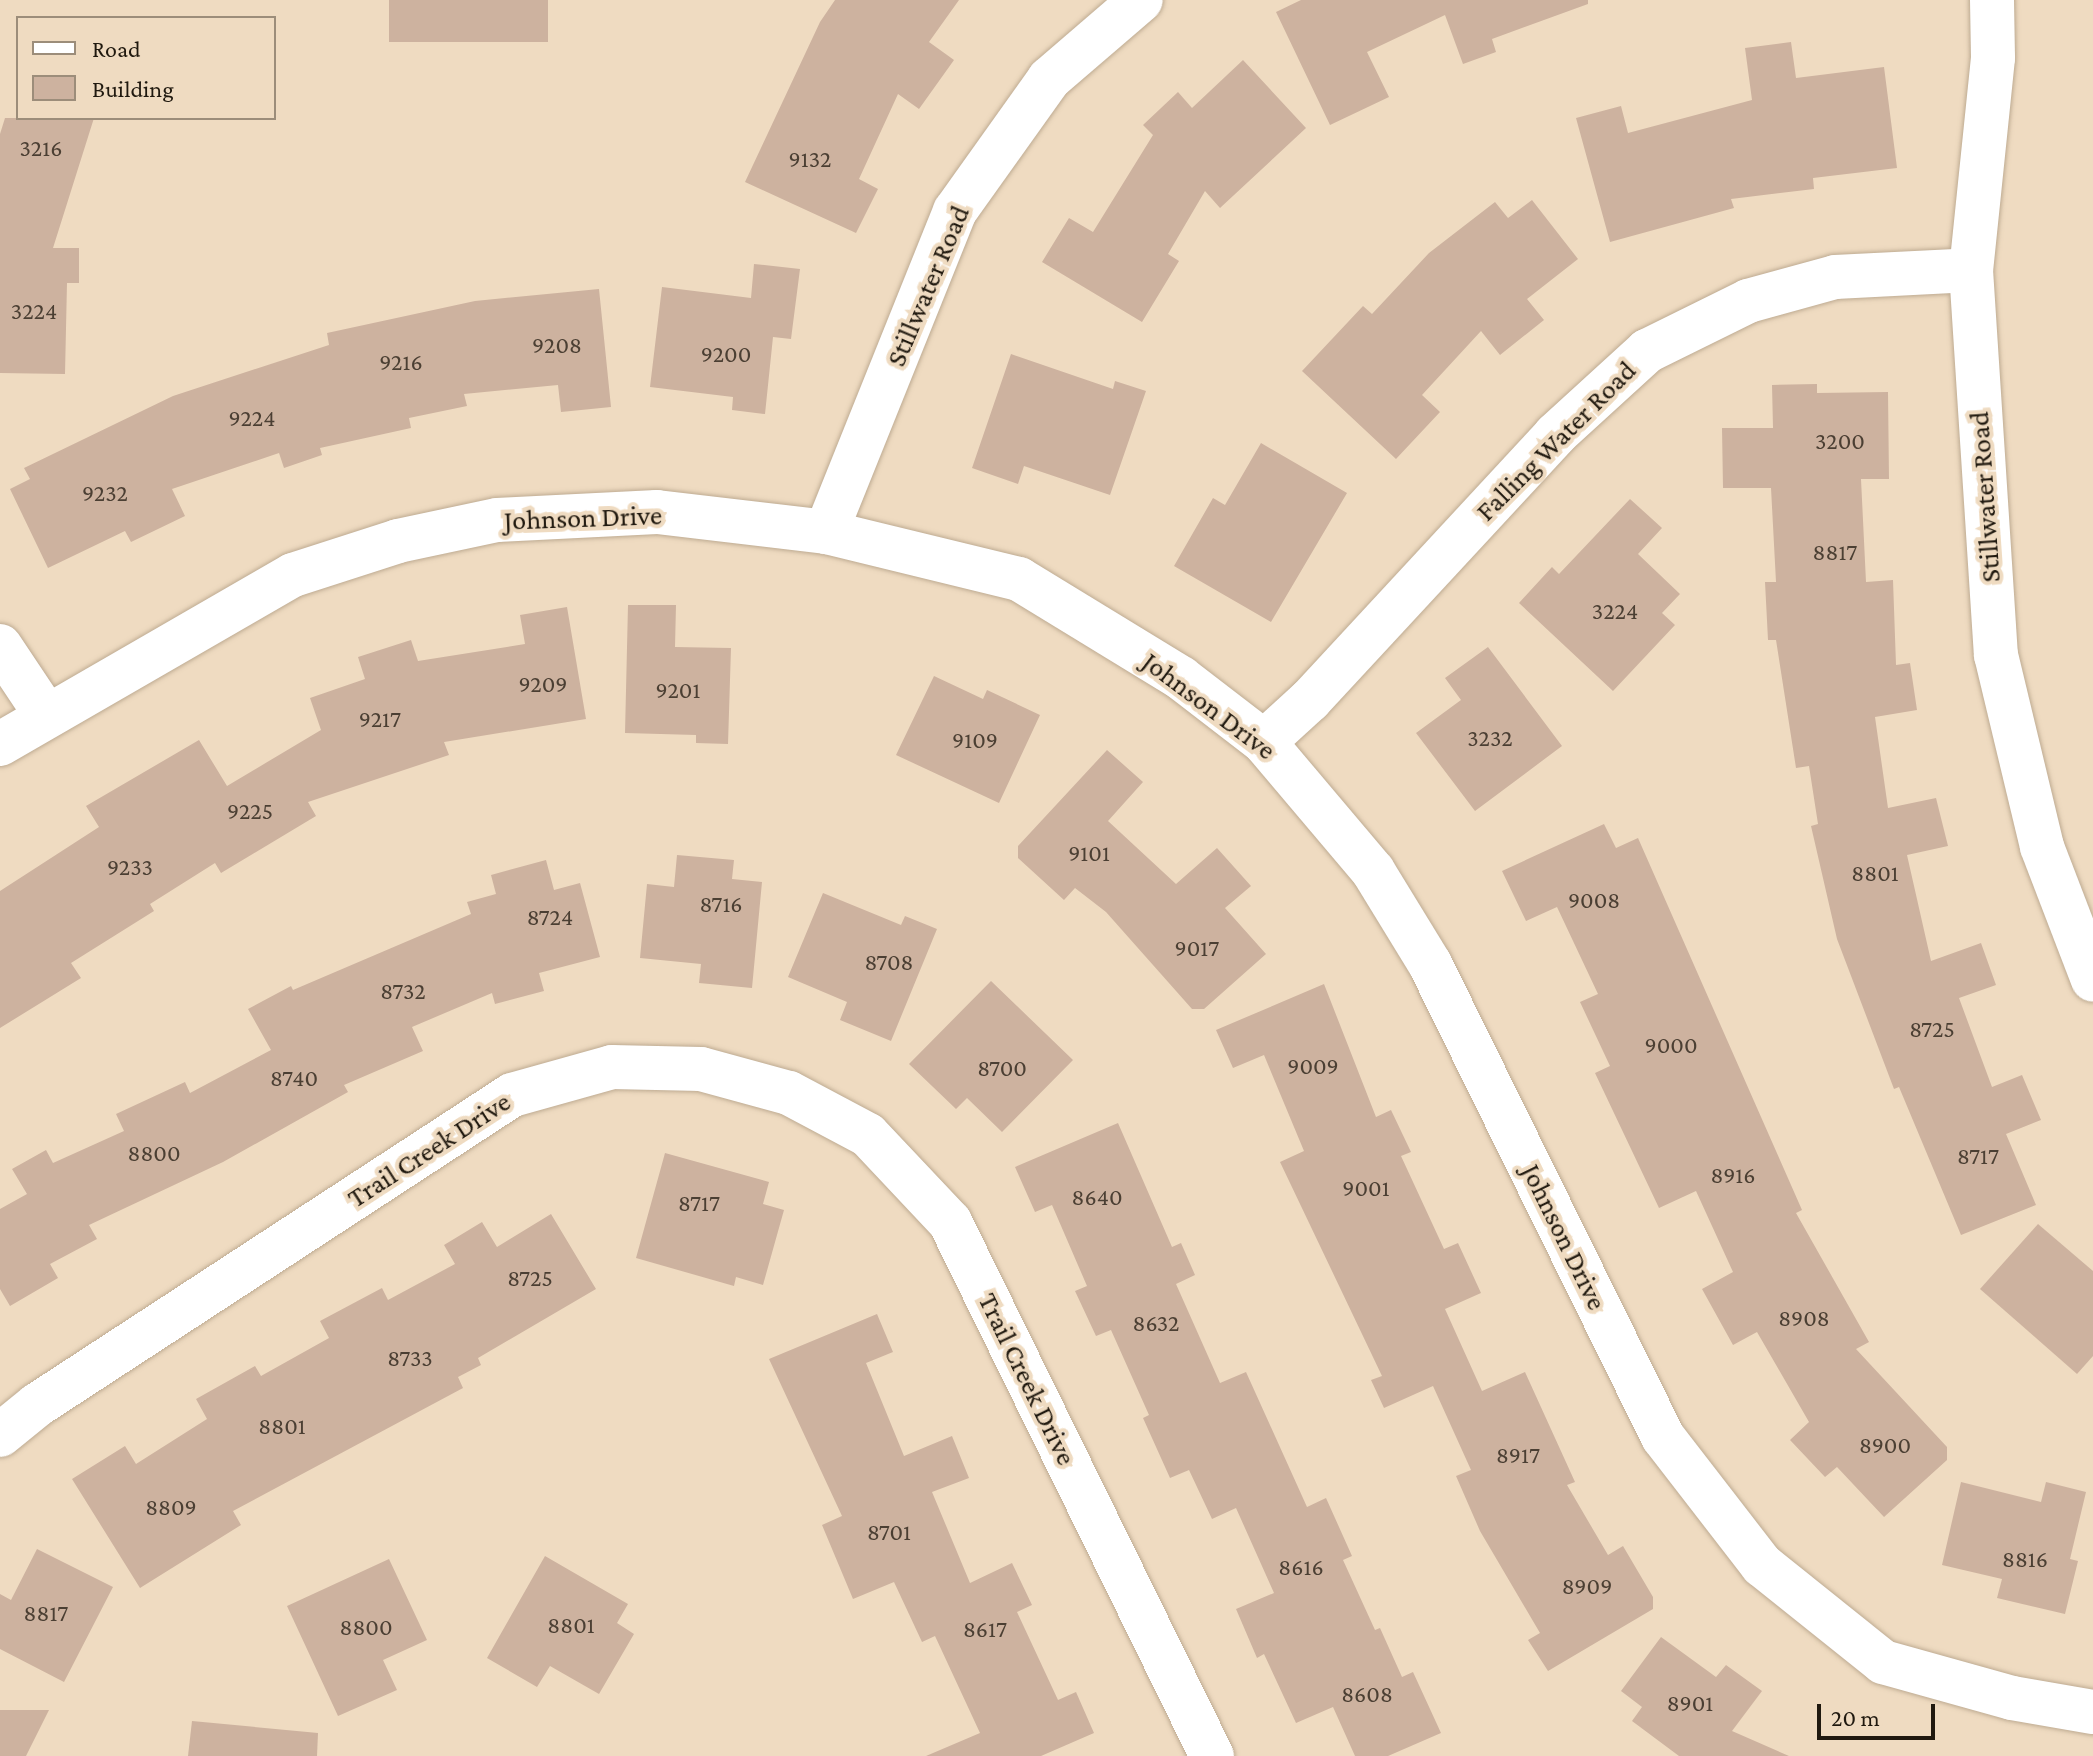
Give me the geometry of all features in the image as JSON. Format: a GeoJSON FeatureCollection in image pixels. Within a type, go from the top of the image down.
{"type":"FeatureCollection","features":[{"type":"Feature","properties":{"kind":"street","name":"Stillwater Road"},"geometry":{"type":"LineString","coordinates":[[826,532],[955,211],[1049,79],[1141,0]]}},
{"type":"Feature","properties":{"kind":"street","name":"Stillwater Road"},"geometry":{"type":"LineString","coordinates":[[1992,0],[1993,58],[1971,270],[1996,655],[2042,847],[2093,980]]}},
{"type":"Feature","properties":{"kind":"street","name":"Falling Water Road"},"geometry":{"type":"LineString","coordinates":[[1264,742],[1310,700],[1555,435],[1647,351],[1748,301],[1835,277],[1971,270]]}},
{"type":"Feature","properties":{"kind":"street","name":"Johnson Drive"},"geometry":{"type":"LineString","coordinates":[[0,744],[293,575],[398,541],[497,520],[584,512],[657,512],[826,532],[1019,579],[1181,678],[1264,742],[1373,871],[1430,964],[1663,1437],[1762,1565],[1883,1662],[2012,1698],[2093,1712]]}},
{"type":"Feature","properties":{"kind":"street"},"geometry":{"type":"LineString","coordinates":[[0,646],[46,715]]}},
{"type":"Feature","properties":{"kind":"street","name":"Trail Creek Drive"},"geometry":{"type":"LineString","coordinates":[[0,1435],[37,1405],[512,1095],[612,1067],[701,1069],[789,1093],[868,1135],[950,1222],[1212,1756]]}},
{"type":"Feature","properties":{"kind":"building"},"geometry":{"type":"Polygon","coordinates":[[[389,0],[548,0],[548,42],[389,42],[389,0]]]}},
{"type":"Feature","properties":{"kind":"building"},"geometry":{"type":"Polygon","coordinates":[[[835,0],[959,0],[929,42],[954,60],[919,109],[898,94],[859,179],[878,189],[856,233],[745,182],[820,22],[835,0]]]}},
{"type":"Feature","properties":{"kind":"building"},"geometry":{"type":"Polygon","coordinates":[[[1301,0],[1588,0],[1588,4],[1492,39],[1496,52],[1463,64],[1445,15],[1367,52],[1389,97],[1330,125],[1276,12],[1301,0]]]}},
{"type":"Feature","properties":{"kind":"building"},"geometry":{"type":"Polygon","coordinates":[[[1791,42],[1796,78],[1884,67],[1897,168],[1813,178],[1814,189],[1731,199],[1734,208],[1610,242],[1576,118],[1621,106],[1628,133],[1752,100],[1745,48],[1791,42]]]}},
{"type":"Feature","properties":{"kind":"building"},"geometry":{"type":"Polygon","coordinates":[[[1243,60],[1306,128],[1220,208],[1205,191],[1168,254],[1179,261],[1142,322],[1042,262],[1069,218],[1093,232],[1153,135],[1143,125],[1178,92],[1192,108],[1243,60]]]}},
{"type":"Feature","properties":{"kind":"building"},"geometry":{"type":"Polygon","coordinates":[[[5,118],[93,120],[53,248],[79,248],[79,283],[67,283],[65,374],[0,373],[0,134],[5,118]]]}},
{"type":"Feature","properties":{"kind":"building"},"geometry":{"type":"Polygon","coordinates":[[[1532,200],[1578,259],[1527,299],[1544,320],[1500,355],[1481,331],[1422,395],[1440,412],[1396,459],[1302,371],[1363,306],[1372,314],[1429,253],[1495,202],[1508,218],[1532,200]]]}},
{"type":"Feature","properties":{"kind":"building"},"geometry":{"type":"Polygon","coordinates":[[[754,264],[800,269],[791,339],[773,337],[765,414],[732,410],[733,397],[650,387],[662,287],[751,298],[754,264]]]}},
{"type":"Feature","properties":{"kind":"building"},"geometry":{"type":"Polygon","coordinates":[[[599,289],[611,407],[561,412],[558,385],[464,394],[467,406],[409,418],[411,428],[320,448],[322,455],[284,468],[279,453],[172,489],[185,516],[131,542],[125,531],[48,568],[10,489],[30,479],[24,468],[173,396],[329,345],[327,333],[475,301],[599,289]]]}},
{"type":"Feature","properties":{"kind":"building"},"geometry":{"type":"Polygon","coordinates":[[[1011,354],[1113,389],[1115,381],[1146,391],[1110,495],[1024,466],[1018,484],[972,468],[1011,354]]]}},
{"type":"Feature","properties":{"kind":"building"},"geometry":{"type":"Polygon","coordinates":[[[1817,384],[1817,393],[1888,392],[1889,479],[1861,479],[1866,582],[1893,580],[1896,665],[1910,663],[1917,710],[1875,717],[1888,808],[1936,798],[1948,846],[1907,855],[1931,961],[1981,943],[1996,985],[1959,998],[1992,1087],[2022,1075],[2041,1120],[2006,1134],[2036,1205],[1961,1235],[1899,1087],[1894,1089],[1837,939],[1811,826],[1818,824],[1809,766],[1796,768],[1776,640],[1768,640],[1765,582],[1776,582],[1771,488],[1723,488],[1722,428],[1773,428],[1772,385],[1817,384]]]}},
{"type":"Feature","properties":{"kind":"building"},"geometry":{"type":"Polygon","coordinates":[[[1261,443],[1347,493],[1271,622],[1174,566],[1213,498],[1225,505],[1261,443]]]}},
{"type":"Feature","properties":{"kind":"building"},"geometry":{"type":"Polygon","coordinates":[[[1630,499],[1662,528],[1638,554],[1680,594],[1662,613],[1675,625],[1613,691],[1519,603],[1552,567],[1559,574],[1630,499]]]}},
{"type":"Feature","properties":{"kind":"building"},"geometry":{"type":"Polygon","coordinates":[[[628,605],[676,605],[675,647],[731,648],[728,744],[696,743],[696,735],[625,733],[628,605]]]}},
{"type":"Feature","properties":{"kind":"building"},"geometry":{"type":"Polygon","coordinates":[[[567,607],[586,719],[444,742],[449,755],[308,802],[316,816],[221,873],[215,863],[150,904],[154,911],[71,963],[81,978],[0,1028],[0,891],[99,827],[86,806],[199,740],[227,786],[321,730],[310,698],[365,679],[358,657],[411,640],[418,661],[525,644],[520,615],[567,607]]]}},
{"type":"Feature","properties":{"kind":"building"},"geometry":{"type":"Polygon","coordinates":[[[1488,647],[1562,746],[1475,811],[1416,733],[1461,700],[1445,678],[1488,647]]]}},
{"type":"Feature","properties":{"kind":"building"},"geometry":{"type":"Polygon","coordinates":[[[934,676],[983,699],[987,690],[1040,715],[999,803],[896,755],[934,676]]]}},
{"type":"Feature","properties":{"kind":"building"},"geometry":{"type":"Polygon","coordinates":[[[1107,750],[1143,782],[1108,821],[1176,884],[1217,848],[1251,886],[1225,908],[1266,954],[1204,1009],[1192,1009],[1106,912],[1075,888],[1064,900],[1018,858],[1018,846],[1107,750]]]}},
{"type":"Feature","properties":{"kind":"building"},"geometry":{"type":"Polygon","coordinates":[[[1604,824],[1616,848],[1638,838],[1802,1210],[1796,1213],[1869,1342],[1856,1349],[1947,1447],[1947,1460],[1884,1517],[1837,1467],[1825,1477],[1790,1440],[1809,1422],[1757,1332],[1733,1345],[1702,1289],[1733,1272],[1696,1191],[1659,1208],[1595,1073],[1610,1066],[1580,1002],[1598,994],[1557,907],[1526,921],[1502,871],[1604,824]]]}},
{"type":"Feature","properties":{"kind":"building"},"geometry":{"type":"Polygon","coordinates":[[[677,855],[734,860],[732,879],[762,882],[752,988],[699,983],[701,964],[640,958],[647,884],[674,887],[677,855]]]}},
{"type":"Feature","properties":{"kind":"building"},"geometry":{"type":"Polygon","coordinates":[[[546,860],[554,890],[580,883],[600,957],[539,973],[544,991],[495,1004],[492,993],[412,1027],[423,1051],[344,1085],[348,1092],[223,1162],[89,1225],[97,1239],[50,1264],[58,1278],[10,1306],[0,1289],[0,1209],[27,1194],[12,1169],[46,1150],[53,1163],[124,1131],[116,1114],[185,1082],[190,1093],[271,1050],[248,1009],[291,986],[293,990],[471,914],[467,902],[496,894],[491,875],[546,860]]]}},
{"type":"Feature","properties":{"kind":"building"},"geometry":{"type":"Polygon","coordinates":[[[823,893],[901,925],[905,916],[937,929],[891,1041],[840,1020],[847,1002],[788,977],[823,893]]]}},
{"type":"Feature","properties":{"kind":"building"},"geometry":{"type":"Polygon","coordinates":[[[991,981],[1073,1060],[1002,1132],[967,1098],[956,1109],[909,1064],[991,981]]]}},
{"type":"Feature","properties":{"kind":"building"},"geometry":{"type":"Polygon","coordinates":[[[1324,984],[1376,1117],[1391,1110],[1411,1152],[1401,1156],[1444,1249],[1458,1243],[1481,1293],[1445,1309],[1482,1391],[1525,1372],[1575,1482],[1567,1485],[1608,1555],[1623,1546],[1653,1597],[1653,1609],[1548,1671],[1528,1640],[1540,1633],[1480,1531],[1456,1476],[1471,1470],[1433,1386],[1384,1408],[1371,1380],[1382,1376],[1280,1162],[1304,1151],[1264,1055],[1233,1068],[1216,1030],[1324,984]]]}},
{"type":"Feature","properties":{"kind":"building"},"geometry":{"type":"Polygon","coordinates":[[[1118,1123],[1172,1247],[1181,1243],[1195,1275],[1176,1284],[1220,1383],[1246,1372],[1307,1507],[1326,1498],[1352,1556],[1343,1560],[1375,1630],[1380,1628],[1402,1677],[1413,1672],[1441,1733],[1388,1756],[1355,1756],[1333,1707],[1296,1723],[1264,1654],[1257,1658],[1236,1609],[1274,1593],[1236,1508],[1212,1519],[1189,1470],[1170,1478],[1143,1418],[1149,1415],[1111,1330],[1096,1336],[1075,1291],[1087,1286],[1052,1205],[1035,1212],[1015,1167],[1118,1123]]]}},
{"type":"Feature","properties":{"kind":"building"},"geometry":{"type":"Polygon","coordinates":[[[665,1153],[769,1182],[763,1204],[784,1210],[763,1285],[736,1277],[734,1286],[636,1258],[665,1153]]]}},
{"type":"Feature","properties":{"kind":"building"},"geometry":{"type":"Polygon","coordinates":[[[551,1214],[596,1289],[478,1358],[481,1365],[458,1377],[463,1388],[233,1511],[241,1525],[140,1588],[72,1479],[125,1446],[136,1464],[207,1419],[196,1399],[255,1366],[261,1376],[329,1338],[320,1321],[382,1288],[388,1300],[455,1264],[444,1245],[482,1222],[497,1247],[551,1214]]]}},
{"type":"Feature","properties":{"kind":"building"},"geometry":{"type":"Polygon","coordinates":[[[2038,1224],[2093,1271],[2093,1356],[2077,1374],[1980,1289],[2038,1224]]]}},
{"type":"Feature","properties":{"kind":"building"},"geometry":{"type":"Polygon","coordinates":[[[877,1314],[893,1352],[866,1363],[904,1456],[952,1436],[969,1478],[932,1492],[970,1583],[1012,1563],[1032,1605],[1017,1612],[1058,1700],[1076,1692],[1094,1733],[1041,1756],[926,1756],[980,1733],[935,1636],[922,1642],[894,1582],[853,1599],[822,1525],[842,1516],[769,1359],[877,1314]]]}},
{"type":"Feature","properties":{"kind":"building"},"geometry":{"type":"Polygon","coordinates":[[[1961,1482],[2041,1502],[2046,1482],[2086,1492],[2070,1559],[2078,1561],[2065,1614],[1997,1598],[2002,1579],[1942,1565],[1961,1482]]]}},
{"type":"Feature","properties":{"kind":"building"},"geometry":{"type":"Polygon","coordinates":[[[37,1549],[113,1587],[64,1682],[0,1649],[0,1594],[11,1600],[37,1549]]]}},
{"type":"Feature","properties":{"kind":"building"},"geometry":{"type":"Polygon","coordinates":[[[545,1556],[628,1604],[617,1623],[634,1634],[599,1694],[550,1666],[537,1687],[487,1658],[545,1556]]]}},
{"type":"Feature","properties":{"kind":"building"},"geometry":{"type":"Polygon","coordinates":[[[389,1559],[427,1640],[383,1660],[397,1690],[338,1716],[287,1606],[389,1559]]]}},
{"type":"Feature","properties":{"kind":"building"},"geometry":{"type":"Polygon","coordinates":[[[1661,1637],[1716,1677],[1726,1665],[1762,1691],[1732,1731],[1789,1756],[1679,1756],[1632,1721],[1642,1707],[1621,1691],[1661,1637]]]}},
{"type":"Feature","properties":{"kind":"building"},"geometry":{"type":"Polygon","coordinates":[[[0,1710],[49,1710],[26,1756],[0,1756],[0,1710]]]}},
{"type":"Feature","properties":{"kind":"building"},"geometry":{"type":"Polygon","coordinates":[[[192,1721],[318,1733],[317,1756],[188,1756],[192,1721]]]}}]}
